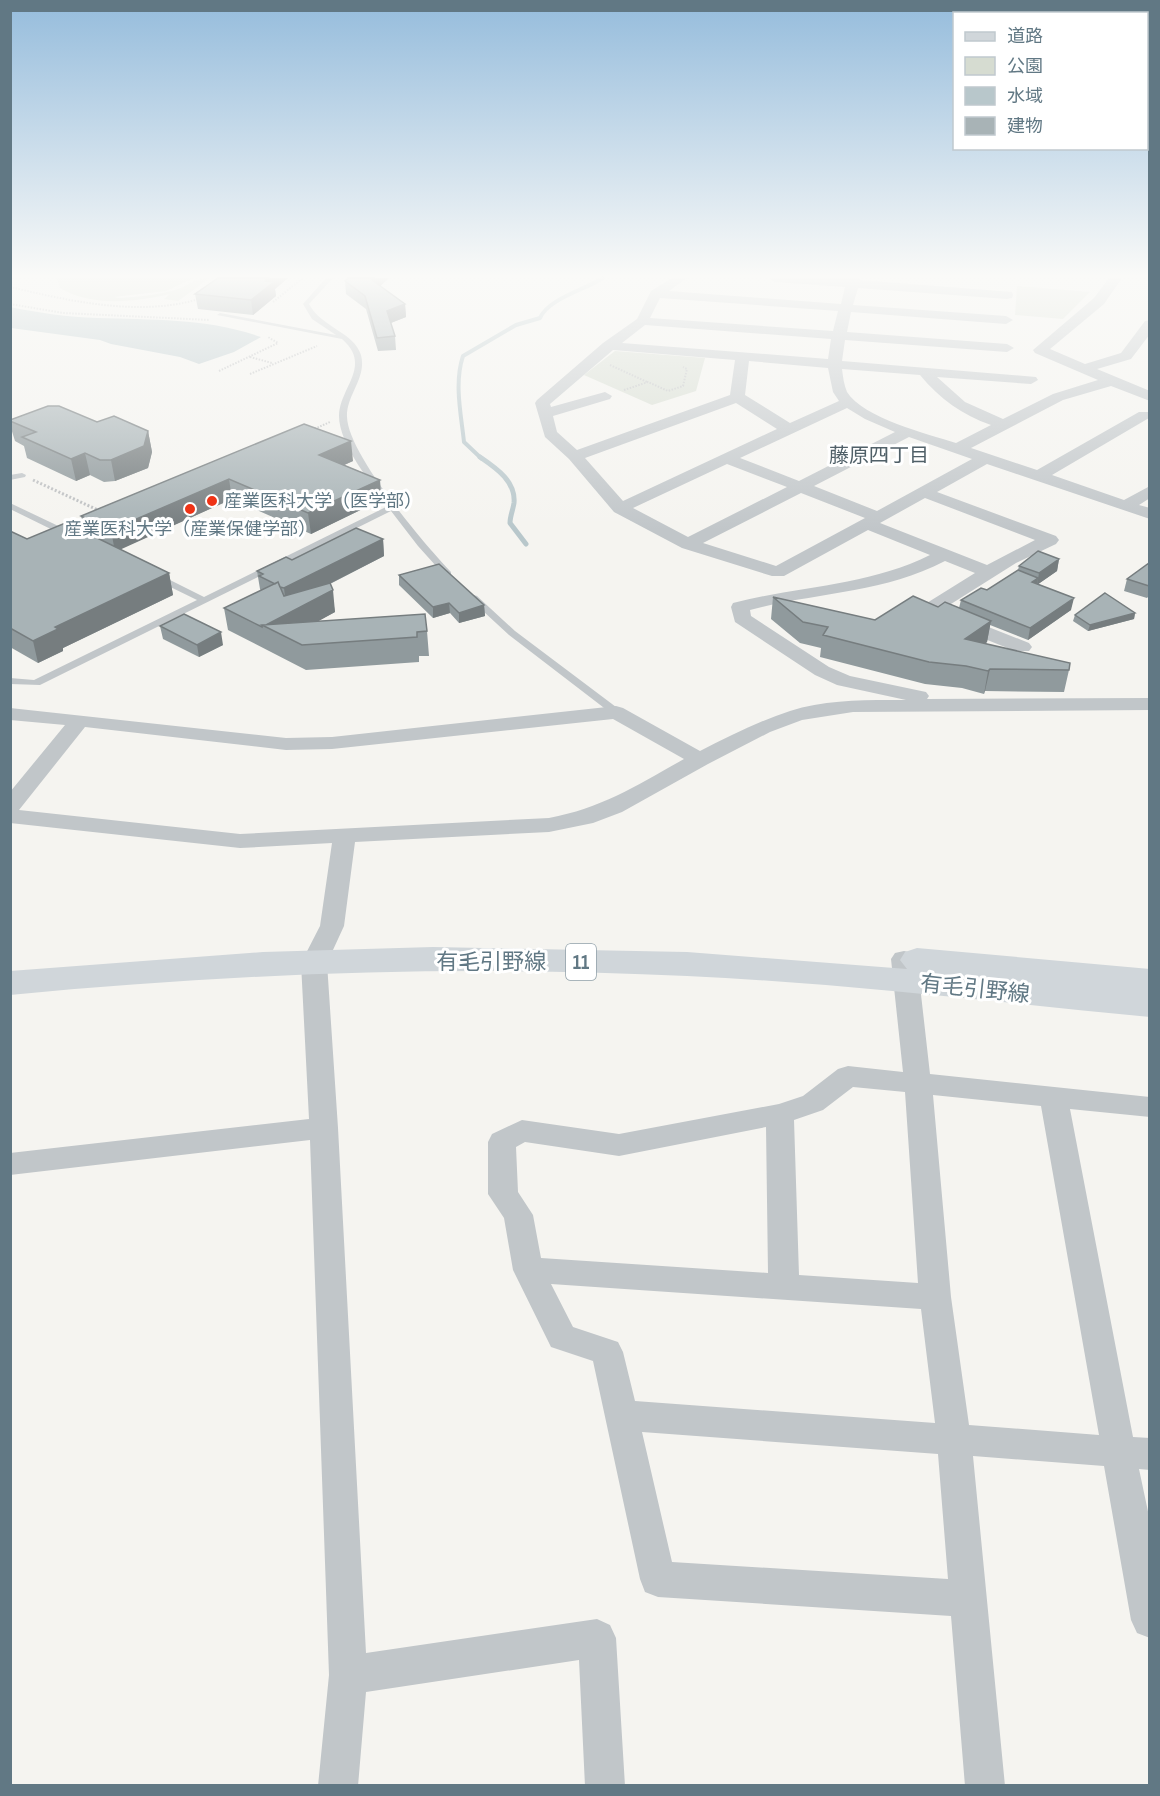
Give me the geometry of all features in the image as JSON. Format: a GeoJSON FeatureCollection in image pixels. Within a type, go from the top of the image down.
{"type":"FeatureCollection","features":[{"type":"Feature","properties":{"kind":"main road","name":"有毛引野線"},"geometry":{"type":"LineString","coordinates":[[10,962],[321,951],[503,960],[905,970],[1149,981]]}},
{"type":"Feature","properties":{"kind":"main road","name":"有毛引野線"},"geometry":{"type":"LineString","coordinates":[[10,983],[321,951]]}},
{"type":"Feature","properties":{"kind":"main road","name":"有毛引野線"},"geometry":{"type":"LineString","coordinates":[[905,970],[1149,1005]]}},
{"type":"Feature","properties":{"kind":"street"},"geometry":{"type":"LineString","coordinates":[[590,362],[542,403],[550,434],[575,456],[620,508],[688,544],[778,572],[986,458]]}},
{"type":"Feature","properties":{"kind":"street"},"geometry":{"type":"LineString","coordinates":[[737,397],[742,362]]}},
{"type":"Feature","properties":{"kind":"street"},"geometry":{"type":"LineString","coordinates":[[801,362],[1032,381]]}},
{"type":"Feature","properties":{"kind":"street"},"geometry":{"type":"LineString","coordinates":[[1013,362],[1032,381],[1058,397]]}},
{"type":"Feature","properties":{"kind":"street"},"geometry":{"type":"LineString","coordinates":[[1067,362],[1149,397]]}},
{"type":"Feature","properties":{"kind":"street"},"geometry":{"type":"LineString","coordinates":[[1083,369],[1107,362]]}},
{"type":"Feature","properties":{"kind":"street"},"geometry":{"type":"LineString","coordinates":[[835,364],[836,386],[848,402],[877,419],[908,432],[1149,514]]}},
{"type":"Feature","properties":{"kind":"street"},"geometry":{"type":"LineString","coordinates":[[925,372],[940,391],[969,412],[1004,425]]}},
{"type":"Feature","properties":{"kind":"street"},"geometry":{"type":"LineString","coordinates":[[959,448],[1058,397],[1112,381]]}},
{"type":"Feature","properties":{"kind":"street"},"geometry":{"type":"LineString","coordinates":[[1133,389],[1149,384]]}},
{"type":"Feature","properties":{"kind":"street"},"geometry":{"type":"LineString","coordinates":[[544,414],[605,396]]}},
{"type":"Feature","properties":{"kind":"street"},"geometry":{"type":"LineString","coordinates":[[737,397],[788,429]]}},
{"type":"Feature","properties":{"kind":"street"},"geometry":{"type":"LineString","coordinates":[[575,456],[737,397]]}},
{"type":"Feature","properties":{"kind":"street"},"geometry":{"type":"LineString","coordinates":[[620,508],[848,402]]}},
{"type":"Feature","properties":{"kind":"street"},"geometry":{"type":"LineString","coordinates":[[1039,476],[1144,419]]}},
{"type":"Feature","properties":{"kind":"street"},"geometry":{"type":"LineString","coordinates":[[688,544],[908,432]]}},
{"type":"Feature","properties":{"kind":"street"},"geometry":{"type":"LineString","coordinates":[[728,459],[800,486],[988,572]]}},
{"type":"Feature","properties":{"kind":"street"},"geometry":{"type":"LineString","coordinates":[[1125,506],[1149,491]]}},
{"type":"Feature","properties":{"kind":"street"},"geometry":{"type":"LineString","coordinates":[[923,492],[1050,540],[1010,559],[929,610],[1022,647]]}},
{"type":"Feature","properties":{"kind":"street"},"geometry":{"type":"LineString","coordinates":[[939,706],[916,694],[844,681],[822,671],[742,618],[740,607],[765,600],[856,586],[903,574],[945,554]]}},
{"type":"Feature","properties":{"kind":"street"},"geometry":{"type":"LineString","coordinates":[[10,816],[240,842],[549,825],[585,818],[614,807],[700,759],[763,728],[798,715],[853,706],[1149,704]]}},
{"type":"Feature","properties":{"kind":"street"},"geometry":{"type":"LineString","coordinates":[[10,714],[286,744],[332,743],[616,712],[700,759]]}},
{"type":"Feature","properties":{"kind":"street"},"geometry":{"type":"LineString","coordinates":[[10,807],[80,720]]}},
{"type":"Feature","properties":{"kind":"street"},"geometry":{"type":"LineString","coordinates":[[338,1785],[348,1675],[324,1128],[321,951],[332,926],[344,836]]}},
{"type":"Feature","properties":{"kind":"street"},"geometry":{"type":"LineString","coordinates":[[905,970],[918,1085],[935,1297],[954,1440],[985,1785]]}},
{"type":"Feature","properties":{"kind":"street"},"geometry":{"type":"LineString","coordinates":[[969,1599],[658,1579],[607,1352],[562,1337],[528,1270],[518,1215],[502,1194],[502,1142],[522,1131],[619,1145],[780,1114],[813,1103],[848,1076],[1149,1107]]}},
{"type":"Feature","properties":{"kind":"street"},"geometry":{"type":"LineString","coordinates":[[1054,1099],[1134,1453],[1149,1620]]}},
{"type":"Feature","properties":{"kind":"street"},"geometry":{"type":"LineString","coordinates":[[780,1114],[784,1286]]}},
{"type":"Feature","properties":{"kind":"street"},"geometry":{"type":"LineString","coordinates":[[10,1164],[324,1128]]}},
{"type":"Feature","properties":{"kind":"street"},"geometry":{"type":"LineString","coordinates":[[528,1270],[935,1297]]}},
{"type":"Feature","properties":{"kind":"street"},"geometry":{"type":"LineString","coordinates":[[621,1415],[1134,1453]]}},
{"type":"Feature","properties":{"kind":"street"},"geometry":{"type":"LineString","coordinates":[[348,1675],[597,1638],[605,1785]]}},
{"type":"Feature","properties":{"kind":"lane"},"geometry":{"type":"LineString","coordinates":[[358,362],[358,370],[342,417],[349,441],[393,507],[437,564],[454,579]]}},
{"type":"Feature","properties":{"kind":"lane"},"geometry":{"type":"LineString","coordinates":[[10,471],[22,474]]}},
{"type":"Feature","properties":{"kind":"lane"},"geometry":{"type":"LineString","coordinates":[[10,478],[22,474]]}},
{"type":"Feature","properties":{"kind":"lane"},"geometry":{"type":"LineString","coordinates":[[10,505],[82,540]]}},
{"type":"Feature","properties":{"kind":"lane"},"geometry":{"type":"LineString","coordinates":[[10,681],[36,683],[393,507]]}},
{"type":"Feature","properties":{"kind":"lane"},"geometry":{"type":"LineString","coordinates":[[143,570],[204,600]]}},
{"type":"Feature","properties":{"kind":"lane"},"geometry":{"type":"LineString","coordinates":[[462,587],[512,633],[616,712]]}},
{"type":"Feature","properties":{"kind":"path"},"geometry":{"type":"LineString","coordinates":[[219,371],[239,362]]}},
{"type":"Feature","properties":{"kind":"path"},"geometry":{"type":"LineString","coordinates":[[269,362],[274,363]]}},
{"type":"Feature","properties":{"kind":"path"},"geometry":{"type":"LineString","coordinates":[[603,369],[616,362]]}},
{"type":"Feature","properties":{"kind":"path"},"geometry":{"type":"LineString","coordinates":[[250,374],[274,363]]}},
{"type":"Feature","properties":{"kind":"path"},"geometry":{"type":"LineString","coordinates":[[610,365],[668,391],[683,386],[687,369],[679,365]]}},
{"type":"Feature","properties":{"kind":"path"},"geometry":{"type":"LineString","coordinates":[[624,390],[648,382]]}},
{"type":"Feature","properties":{"kind":"path"},"geometry":{"type":"LineString","coordinates":[[310,430],[342,417]]}},
{"type":"Feature","properties":{"kind":"path"},"geometry":{"type":"LineString","coordinates":[[22,474],[106,514]]}},
{"type":"Feature","properties":{"kind":"green space"},"geometry":{"type":"Polygon","coordinates":[[[601,362],[704,362],[696,391],[652,405],[584,375],[601,362]]]}},
{"type":"Feature","properties":{"kind":"building"},"geometry":{"type":"Polygon","coordinates":[[[48,406],[59,406],[97,422],[114,416],[148,431],[144,446],[111,460],[100,460],[85,453],[71,459],[22,437],[36,432],[10,421],[48,406]]]}},
{"type":"Feature","properties":{"kind":"building"},"geometry":{"type":"Polygon","coordinates":[[[304,424],[351,441],[319,455],[380,480],[308,513],[229,479],[111,530],[81,516],[304,424]]]}},
{"type":"Feature","properties":{"kind":"building"},"geometry":{"type":"Polygon","coordinates":[[[70,521],[99,536],[95,537],[169,573],[55,627],[58,629],[33,641],[10,628],[10,531],[27,539],[70,521]]]}},
{"type":"Feature","properties":{"kind":"building"},"geometry":{"type":"Polygon","coordinates":[[[356,528],[383,539],[284,588],[280,587],[278,582],[275,584],[259,576],[263,574],[257,571],[286,557],[292,560],[356,528]]]}},
{"type":"Feature","properties":{"kind":"building"},"geometry":{"type":"Polygon","coordinates":[[[1038,551],[1059,559],[1039,573],[1019,566],[1038,551]]]}},
{"type":"Feature","properties":{"kind":"building"},"geometry":{"type":"Polygon","coordinates":[[[1149,563],[1149,586],[1127,579],[1149,563]]]}},
{"type":"Feature","properties":{"kind":"building"},"geometry":{"type":"Polygon","coordinates":[[[439,564],[484,605],[459,613],[449,603],[433,607],[399,575],[439,564]]]}},
{"type":"Feature","properties":{"kind":"building"},"geometry":{"type":"Polygon","coordinates":[[[1018,570],[1038,578],[1032,582],[1074,598],[1030,628],[961,600],[981,588],[987,590],[1018,570]]]}},
{"type":"Feature","properties":{"kind":"building"},"geometry":{"type":"Polygon","coordinates":[[[278,582],[284,596],[330,583],[333,590],[262,627],[224,608],[278,582]]]}},
{"type":"Feature","properties":{"kind":"building"},"geometry":{"type":"Polygon","coordinates":[[[1105,593],[1135,613],[1090,625],[1075,615],[1105,593]]]}},
{"type":"Feature","properties":{"kind":"building"},"geometry":{"type":"Polygon","coordinates":[[[913,596],[938,607],[945,602],[991,621],[965,639],[1070,663],[1069,670],[990,669],[988,671],[929,662],[823,635],[828,627],[803,622],[773,597],[875,620],[913,596]]]}},
{"type":"Feature","properties":{"kind":"building"},"geometry":{"type":"Polygon","coordinates":[[[184,614],[221,632],[197,645],[160,626],[184,614]]]}},
{"type":"Feature","properties":{"kind":"building"},"geometry":{"type":"Polygon","coordinates":[[[425,614],[427,631],[417,632],[417,637],[302,645],[262,625],[425,614]]]}},
{"type":"Feature","properties":{"kind":"waterway"},"geometry":{"type":"LineString","coordinates":[[461,362],[459,388],[464,442],[482,459]]}},
{"type":"Feature","properties":{"kind":"waterway"},"geometry":{"type":"LineString","coordinates":[[480,457],[504,476],[512,488],[514,503],[510,523],[526,544]]}},
{"type":"Feature","properties":{"kind":"place","name":"産業医科大学（医学部）"},"geometry":{"type":"Point","coordinates":[212,501]}},
{"type":"Feature","properties":{"kind":"place","name":"産業医科大学（産業保健学部）"},"geometry":{"type":"Point","coordinates":[190,509]}},
{"type":"Feature","properties":{"kind":"district","name":"藤原四丁目"},"geometry":{"type":"Point","coordinates":[879,455]}}]}
